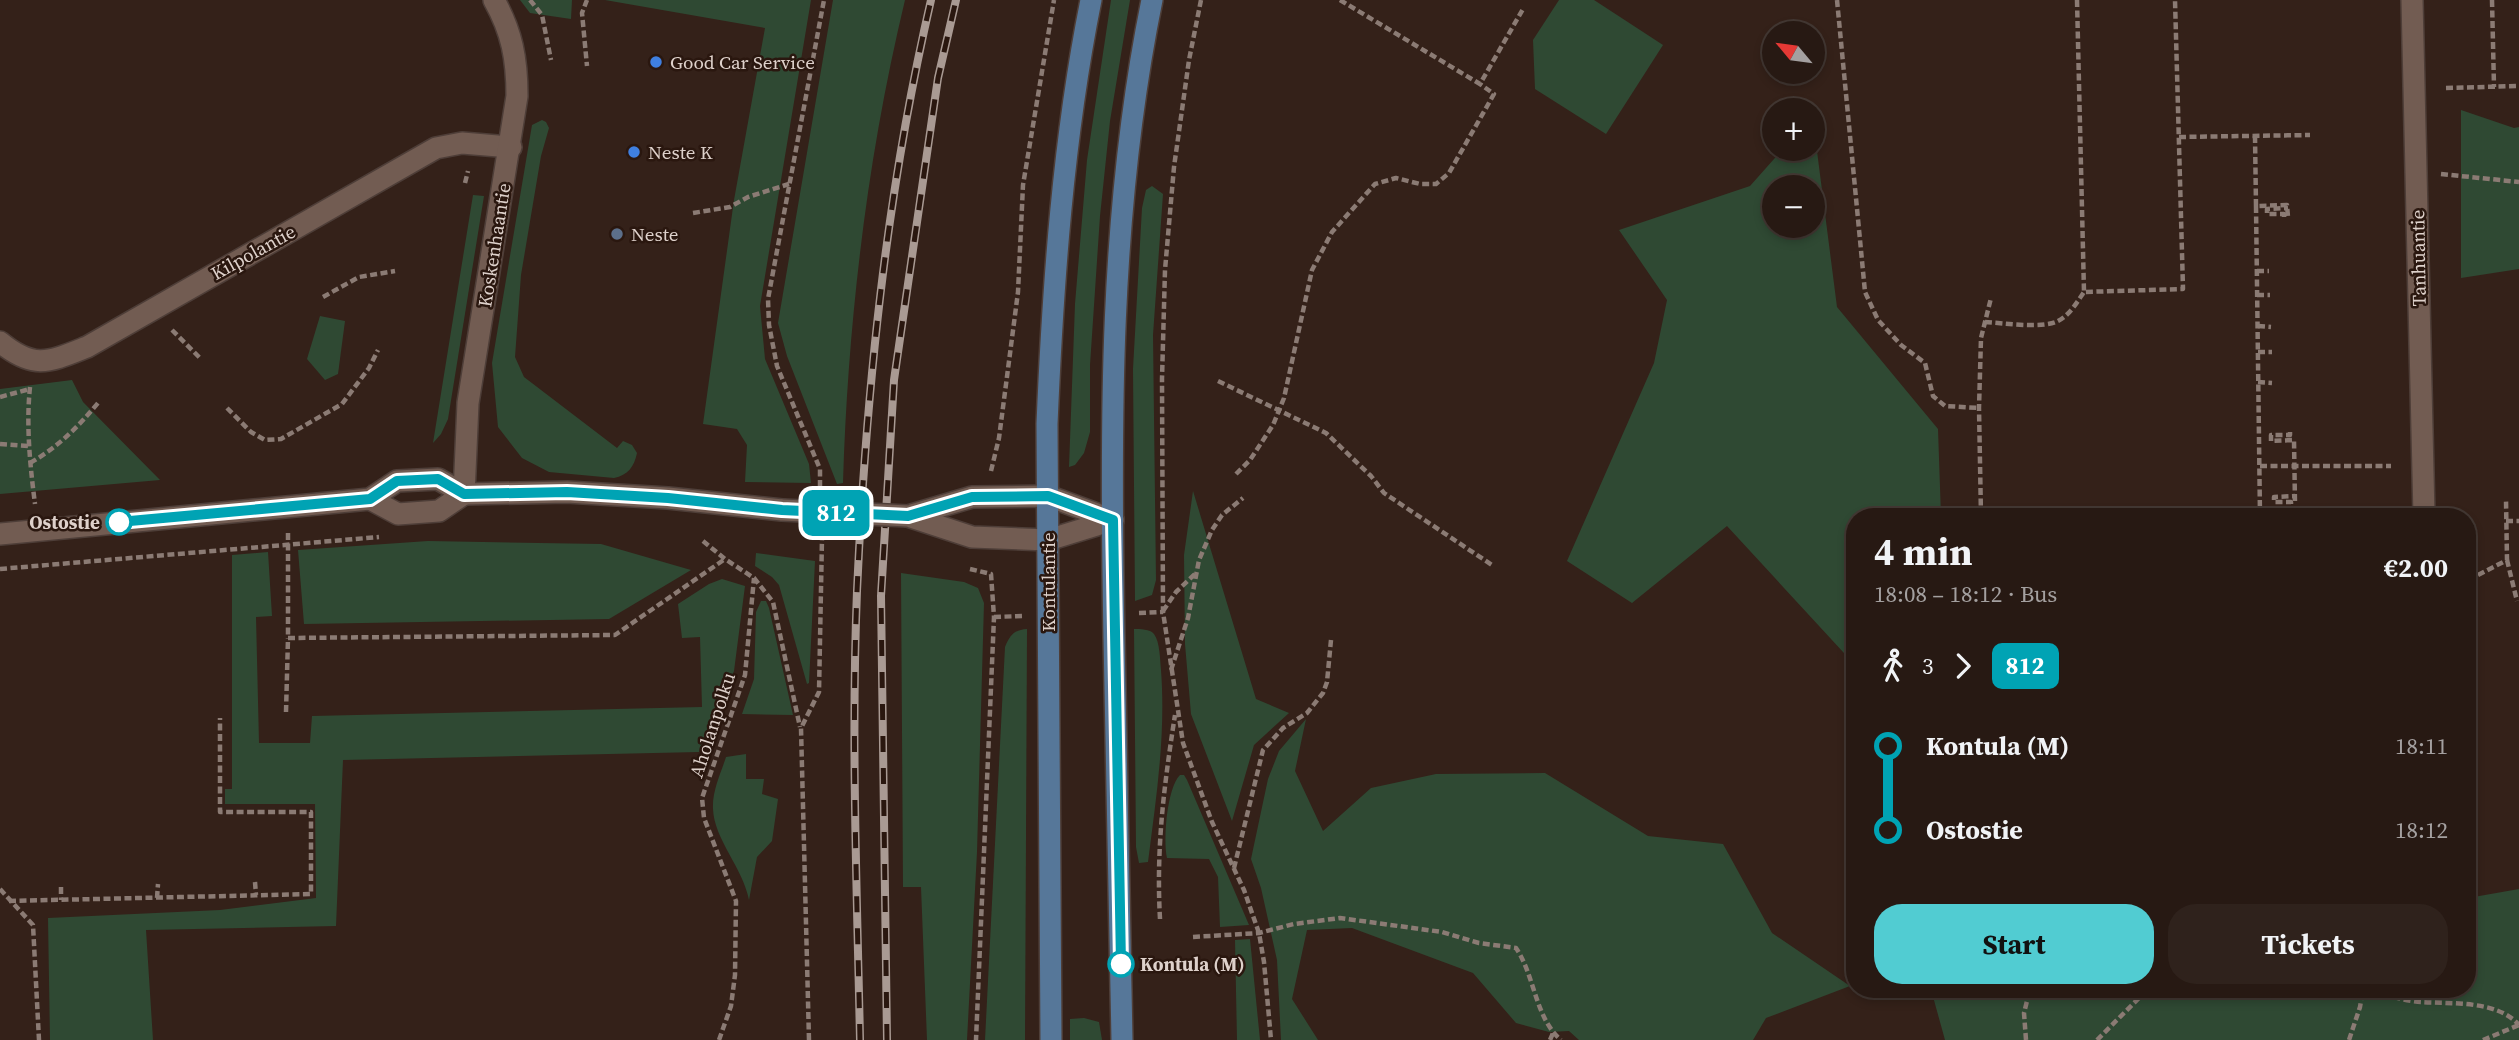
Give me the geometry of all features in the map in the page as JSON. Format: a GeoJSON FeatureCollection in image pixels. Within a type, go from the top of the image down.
{"type":"FeatureCollection","features":[{"type":"Feature","properties":{"kind":"main road","name":"Kontulantie"},"geometry":{"type":"LineString","coordinates":[[1051,1040],[1047,424],[1054,286],[1072,124],[1091,0]]}},
{"type":"Feature","properties":{"kind":"main road"},"geometry":{"type":"LineString","coordinates":[[1122,1040],[1111,406],[1121,235],[1132,119],[1152,0]]}},
{"type":"Feature","properties":{"kind":"street","name":"Koskenhaantie"},"geometry":{"type":"LineString","coordinates":[[464,494],[468,403],[511,147],[517,96],[517,60],[508,28],[494,0]]}},
{"type":"Feature","properties":{"kind":"street","name":"Tanhuantie"},"geometry":{"type":"LineString","coordinates":[[2412,0],[2424,508]]}},
{"type":"Feature","properties":{"kind":"street","name":"Kilpolantie"},"geometry":{"type":"LineString","coordinates":[[35,362],[56,359],[87,347],[436,148],[462,143],[511,147]]}},
{"type":"Feature","properties":{"kind":"street"},"geometry":{"type":"LineString","coordinates":[[0,342],[10,351],[35,362]]}},
{"type":"Feature","properties":{"kind":"street"},"geometry":{"type":"LineString","coordinates":[[0,534],[370,499],[397,481],[438,479],[464,494],[567,492],[668,498],[782,510],[908,516],[972,537],[1048,540],[1113,520]]}},
{"type":"Feature","properties":{"kind":"street"},"geometry":{"type":"LineString","coordinates":[[370,499],[398,514],[439,511],[464,494]]}},
{"type":"Feature","properties":{"kind":"street"},"geometry":{"type":"LineString","coordinates":[[908,516],[972,497],[1048,496],[1113,520]]}},
{"type":"Feature","properties":{"kind":"path"},"geometry":{"type":"LineString","coordinates":[[530,0],[542,15],[551,60]]}},
{"type":"Feature","properties":{"kind":"path"},"geometry":{"type":"LineString","coordinates":[[587,0],[582,13],[587,66]]}},
{"type":"Feature","properties":{"kind":"path"},"geometry":{"type":"LineString","coordinates":[[990,475],[996,454],[1018,292],[1023,185],[1054,0]]}},
{"type":"Feature","properties":{"kind":"path"},"geometry":{"type":"LineString","coordinates":[[1201,0],[1189,60],[1176,154],[1166,270],[1162,379],[1163,612],[1183,743],[1259,933],[1265,962],[1271,1040]]}},
{"type":"Feature","properties":{"kind":"path"},"geometry":{"type":"LineString","coordinates":[[1236,474],[1250,460],[1280,409],[1312,270],[1332,232],[1375,184],[1395,178],[1420,184],[1436,184],[1449,173],[1494,94],[1340,0]]}},
{"type":"Feature","properties":{"kind":"path"},"geometry":{"type":"LineString","coordinates":[[1837,0],[1865,292],[1878,320],[1901,345],[1925,363],[1933,396],[1945,407],[1979,408]]}},
{"type":"Feature","properties":{"kind":"path"},"geometry":{"type":"LineString","coordinates":[[1985,322],[2057,322],[2071,312],[2084,292],[2077,0]]}},
{"type":"Feature","properties":{"kind":"path"},"geometry":{"type":"LineString","coordinates":[[2084,292],[2183,289],[2175,0]]}},
{"type":"Feature","properties":{"kind":"path"},"geometry":{"type":"LineString","coordinates":[[2492,0],[2494,87]]}},
{"type":"Feature","properties":{"kind":"path"},"geometry":{"type":"LineString","coordinates":[[1480,84],[1523,9]]}},
{"type":"Feature","properties":{"kind":"path"},"geometry":{"type":"LineString","coordinates":[[2446,88],[2519,86]]}},
{"type":"Feature","properties":{"kind":"path"},"geometry":{"type":"LineString","coordinates":[[2255,135],[2260,508]]}},
{"type":"Feature","properties":{"kind":"path"},"geometry":{"type":"LineString","coordinates":[[2179,137],[2310,135]]}},
{"type":"Feature","properties":{"kind":"path"},"geometry":{"type":"LineString","coordinates":[[2416,172],[2519,182]]}},
{"type":"Feature","properties":{"kind":"path"},"geometry":{"type":"LineString","coordinates":[[693,213],[730,207],[748,197],[790,184]]}},
{"type":"Feature","properties":{"kind":"path"},"geometry":{"type":"LineString","coordinates":[[2256,206],[2287,205],[2288,208]]}},
{"type":"Feature","properties":{"kind":"path"},"geometry":{"type":"LineString","coordinates":[[2288,208],[2286,217],[2284,214],[2267,214],[2267,209],[2288,208]]}},
{"type":"Feature","properties":{"kind":"path"},"geometry":{"type":"LineString","coordinates":[[323,297],[359,277],[395,271]]}},
{"type":"Feature","properties":{"kind":"path"},"geometry":{"type":"LineString","coordinates":[[2257,271],[2269,271]]}},
{"type":"Feature","properties":{"kind":"path"},"geometry":{"type":"LineString","coordinates":[[2258,295],[2270,295]]}},
{"type":"Feature","properties":{"kind":"path"},"geometry":{"type":"LineString","coordinates":[[1981,508],[1981,338],[1991,298]]}},
{"type":"Feature","properties":{"kind":"path"},"geometry":{"type":"LineString","coordinates":[[155,307],[165,323],[201,359]]}},
{"type":"Feature","properties":{"kind":"path"},"geometry":{"type":"LineString","coordinates":[[2258,326],[2271,327]]}},
{"type":"Feature","properties":{"kind":"path"},"geometry":{"type":"LineString","coordinates":[[227,408],[251,432],[265,440],[281,439],[342,404],[369,368],[378,350]]}},
{"type":"Feature","properties":{"kind":"path"},"geometry":{"type":"LineString","coordinates":[[2258,352],[2272,352]]}},
{"type":"Feature","properties":{"kind":"path"},"geometry":{"type":"LineString","coordinates":[[34,498],[28,406],[35,362]]}},
{"type":"Feature","properties":{"kind":"path"},"geometry":{"type":"LineString","coordinates":[[1217,381],[1326,433],[1371,476],[1384,493],[1492,565]]}},
{"type":"Feature","properties":{"kind":"path"},"geometry":{"type":"LineString","coordinates":[[2258,383],[2273,383]]}},
{"type":"Feature","properties":{"kind":"path"},"geometry":{"type":"LineString","coordinates":[[0,397],[30,388]]}},
{"type":"Feature","properties":{"kind":"path"},"geometry":{"type":"LineString","coordinates":[[30,463],[51,451],[74,432],[98,403]]}},
{"type":"Feature","properties":{"kind":"path"},"geometry":{"type":"LineString","coordinates":[[2290,432],[2290,435],[2271,435],[2271,441],[2294,440],[2295,496],[2293,504],[2274,502],[2274,497],[2295,496]]}},
{"type":"Feature","properties":{"kind":"path"},"geometry":{"type":"LineString","coordinates":[[0,444],[29,446]]}},
{"type":"Feature","properties":{"kind":"path"},"geometry":{"type":"LineString","coordinates":[[2260,466],[2391,466]]}},
{"type":"Feature","properties":{"kind":"path"},"geometry":{"type":"LineString","coordinates":[[1171,671],[1188,618],[1199,560],[1222,515],[1243,498]]}},
{"type":"Feature","properties":{"kind":"path"},"geometry":{"type":"LineString","coordinates":[[2506,500],[2507,560],[2517,601]]}},
{"type":"Feature","properties":{"kind":"path"},"geometry":{"type":"LineString","coordinates":[[286,712],[288,505]]}},
{"type":"Feature","properties":{"kind":"path"},"geometry":{"type":"LineString","coordinates":[[2506,521],[2519,521]]}},
{"type":"Feature","properties":{"kind":"path"},"geometry":{"type":"LineString","coordinates":[[0,569],[390,536]]}},
{"type":"Feature","properties":{"kind":"path"},"geometry":{"type":"LineString","coordinates":[[703,541],[754,578],[773,602],[801,728]]}},
{"type":"Feature","properties":{"kind":"path"},"geometry":{"type":"LineString","coordinates":[[288,638],[615,635],[725,559]]}},
{"type":"Feature","properties":{"kind":"path"},"geometry":{"type":"LineString","coordinates":[[2478,575],[2507,560]]}},
{"type":"Feature","properties":{"kind":"path"},"geometry":{"type":"LineString","coordinates":[[970,569],[991,574],[995,617],[976,1040]]}},
{"type":"Feature","properties":{"kind":"path"},"geometry":{"type":"LineString","coordinates":[[1163,612],[1176,592],[1197,572]]}},
{"type":"Feature","properties":{"kind":"path","name":"Aholanpolku"},"geometry":{"type":"LineString","coordinates":[[719,1040],[731,1006],[734,985],[736,901],[704,818],[702,798],[745,675],[754,578]]}},
{"type":"Feature","properties":{"kind":"path"},"geometry":{"type":"LineString","coordinates":[[1234,869],[1263,750],[1283,728],[1307,713],[1323,694],[1327,682],[1331,640]]}},
{"type":"Feature","properties":{"kind":"path"},"geometry":{"type":"LineString","coordinates":[[1160,919],[1158,862],[1162,798],[1176,709]]}},
{"type":"Feature","properties":{"kind":"path"},"geometry":{"type":"LineString","coordinates":[[9,901],[311,894],[311,812],[220,812],[220,718]]}},
{"type":"Feature","properties":{"kind":"path"},"geometry":{"type":"LineString","coordinates":[[255,882],[256,895]]}},
{"type":"Feature","properties":{"kind":"path"},"geometry":{"type":"LineString","coordinates":[[158,884],[158,898]]}},
{"type":"Feature","properties":{"kind":"path"},"geometry":{"type":"LineString","coordinates":[[61,887],[61,900]]}},
{"type":"Feature","properties":{"kind":"path"},"geometry":{"type":"LineString","coordinates":[[0,890],[33,925],[39,1040]]}},
{"type":"Feature","properties":{"kind":"path"},"geometry":{"type":"LineString","coordinates":[[1193,937],[1259,933],[1294,924],[1340,918],[1442,932],[1479,943],[1516,948],[1524,960],[1538,1001],[1553,1033],[1561,1040]]}},
{"type":"Feature","properties":{"kind":"path"},"geometry":{"type":"LineString","coordinates":[[2026,1040],[2024,1013],[2028,998]]}},
{"type":"Feature","properties":{"kind":"path"},"geometry":{"type":"LineString","coordinates":[[2097,1040],[2139,998]]}},
{"type":"Feature","properties":{"kind":"path"},"geometry":{"type":"LineString","coordinates":[[2349,1040],[2361,998]]}},
{"type":"Feature","properties":{"kind":"path"},"geometry":{"type":"LineString","coordinates":[[2402,998],[2474,1004],[2510,1015],[2519,1025],[2483,1040]]}},
{"type":"Feature","properties":{"kind":"path"},"geometry":{"type":"LineString","coordinates":[[1550,1040],[1553,1033]]}},
{"type":"Feature","properties":{"kind":"green space"},"geometry":{"type":"Polygon","coordinates":[[[520,0],[572,0],[571,19],[530,13],[520,0]]]}},
{"type":"Feature","properties":{"kind":"green space"},"geometry":{"type":"Polygon","coordinates":[[[605,0],[811,0],[760,306],[765,359],[809,464],[811,483],[745,482],[747,445],[737,429],[703,424],[734,200],[765,28],[605,0]]]}},
{"type":"Feature","properties":{"kind":"green space"},"geometry":{"type":"Polygon","coordinates":[[[833,0],[905,0],[870,180],[849,361],[843,483],[837,484],[787,356],[778,323],[833,0]]]}},
{"type":"Feature","properties":{"kind":"green space"},"geometry":{"type":"Polygon","coordinates":[[[1111,0],[1130,0],[1110,121],[1100,216],[1090,365],[1090,432],[1084,453],[1075,465],[1069,467],[1075,304],[1087,160],[1111,0]]]}},
{"type":"Feature","properties":{"kind":"green space"},"geometry":{"type":"Polygon","coordinates":[[[1559,0],[1594,0],[1663,45],[1606,134],[1535,89],[1533,40],[1559,0]]]}},
{"type":"Feature","properties":{"kind":"green space"},"geometry":{"type":"Polygon","coordinates":[[[2461,110],[2514,128],[2519,127],[2519,269],[2461,278],[2461,110]]]}},
{"type":"Feature","properties":{"kind":"green space"},"geometry":{"type":"Polygon","coordinates":[[[542,120],[549,128],[541,156],[521,275],[515,357],[524,377],[617,448],[623,441],[632,445],[637,453],[632,466],[623,475],[614,478],[549,472],[522,458],[498,427],[492,363],[532,125],[542,120]]]}},
{"type":"Feature","properties":{"kind":"green space"},"geometry":{"type":"Polygon","coordinates":[[[1772,161],[1818,161],[1820,175],[1762,175],[1762,238],[1825,238],[1825,214],[1837,307],[1938,429],[1941,508],[1846,508],[1846,655],[1727,526],[1632,603],[1567,561],[1654,363],[1667,300],[1619,230],[1750,186],[1772,161]]]}},
{"type":"Feature","properties":{"kind":"green space"},"geometry":{"type":"Polygon","coordinates":[[[1152,186],[1163,194],[1153,335],[1156,580],[1152,595],[1135,601],[1133,369],[1142,208],[1146,190],[1152,186]]]}},
{"type":"Feature","properties":{"kind":"green space"},"geometry":{"type":"Polygon","coordinates":[[[473,195],[484,196],[448,419],[433,443],[473,195]]]}},
{"type":"Feature","properties":{"kind":"green space"},"geometry":{"type":"Polygon","coordinates":[[[320,316],[345,321],[338,374],[325,380],[307,359],[320,316]]]}},
{"type":"Feature","properties":{"kind":"green space"},"geometry":{"type":"Polygon","coordinates":[[[72,380],[83,402],[160,480],[0,494],[0,389],[72,380]]]}},
{"type":"Feature","properties":{"kind":"green space"},"geometry":{"type":"Polygon","coordinates":[[[1193,491],[1256,699],[1289,713],[1254,745],[1232,821],[1191,714],[1185,644],[1184,555],[1193,491]]]}},
{"type":"Feature","properties":{"kind":"green space"},"geometry":{"type":"Polygon","coordinates":[[[428,541],[601,544],[691,570],[609,619],[304,624],[298,550],[428,541]]]}},
{"type":"Feature","properties":{"kind":"green space"},"geometry":{"type":"Polygon","coordinates":[[[268,552],[272,616],[256,617],[259,743],[310,743],[312,716],[702,707],[700,637],[682,638],[678,604],[722,579],[745,586],[734,671],[699,752],[343,760],[336,926],[146,930],[153,1040],[50,1040],[48,918],[220,910],[316,898],[315,804],[225,804],[225,789],[232,789],[232,555],[268,552]]]}},
{"type":"Feature","properties":{"kind":"green space"},"geometry":{"type":"Polygon","coordinates":[[[756,553],[815,561],[807,684],[779,585],[755,566],[756,553]]]}},
{"type":"Feature","properties":{"kind":"green space"},"geometry":{"type":"Polygon","coordinates":[[[901,573],[964,582],[978,588],[984,603],[977,852],[967,1040],[927,1040],[921,887],[903,887],[901,573]]]}},
{"type":"Feature","properties":{"kind":"green space"},"geometry":{"type":"Polygon","coordinates":[[[761,601],[766,601],[769,608],[793,715],[742,714],[754,679],[756,612],[761,601]]]}},
{"type":"Feature","properties":{"kind":"green space"},"geometry":{"type":"Polygon","coordinates":[[[1027,629],[1025,1040],[985,1040],[1005,647],[1013,634],[1027,629]]]}},
{"type":"Feature","properties":{"kind":"green space"},"geometry":{"type":"Polygon","coordinates":[[[1134,629],[1150,631],[1156,637],[1162,695],[1159,767],[1148,862],[1139,863],[1136,847],[1134,629]]]}},
{"type":"Feature","properties":{"kind":"green space"},"geometry":{"type":"Polygon","coordinates":[[[1306,719],[1295,771],[1323,831],[1371,788],[1436,774],[1545,773],[1648,836],[1723,844],[1772,933],[1846,983],[1846,988],[1766,1018],[1753,1040],[1579,1040],[1569,1031],[1549,1032],[1516,1023],[1473,973],[1352,928],[1307,930],[1292,999],[1318,1040],[1281,1040],[1277,960],[1261,888],[1251,859],[1268,779],[1279,751],[1306,719]]]}},
{"type":"Feature","properties":{"kind":"green space"},"geometry":{"type":"Polygon","coordinates":[[[746,754],[746,779],[764,779],[762,794],[778,799],[772,841],[757,857],[749,900],[741,876],[718,831],[713,809],[715,789],[726,757],[746,754]]]}},
{"type":"Feature","properties":{"kind":"green space"},"geometry":{"type":"Polygon","coordinates":[[[1180,775],[1184,775],[1187,780],[1249,925],[1220,927],[1218,877],[1209,859],[1167,858],[1167,814],[1172,791],[1180,775]]]}},
{"type":"Feature","properties":{"kind":"green space"},"geometry":{"type":"Polygon","coordinates":[[[2519,889],[2519,1040],[1945,1040],[1933,998],[2476,998],[2476,897],[2519,889]]]}},
{"type":"Feature","properties":{"kind":"green space"},"geometry":{"type":"Polygon","coordinates":[[[1250,939],[1260,1040],[1237,1040],[1235,940],[1250,939]]]}},
{"type":"Feature","properties":{"kind":"green space"},"geometry":{"type":"Polygon","coordinates":[[[1084,1018],[1099,1022],[1102,1040],[1070,1040],[1070,1019],[1084,1018]]]}},
{"type":"Feature","properties":{"kind":"railway"},"geometry":{"type":"LineString","coordinates":[[860,1040],[855,703],[857,591],[866,442],[890,220],[915,73],[931,0]]}},
{"type":"Feature","properties":{"kind":"railway"},"geometry":{"type":"LineString","coordinates":[[887,1040],[881,596],[894,380],[938,78],[956,0]]}},
{"type":"Feature","properties":{"kind":"bus line","name":"812"},"geometry":{"type":"LineString","coordinates":[[119,522],[370,499],[397,481],[438,479],[464,494],[567,492],[668,498],[782,510],[908,516],[972,497],[1048,496],[1113,520],[1121,964]]}},
{"type":"Feature","properties":{"kind":"place","name":"Good Car Service"},"geometry":{"type":"Point","coordinates":[656,62]}},
{"type":"Feature","properties":{"kind":"place","name":"Neste K"},"geometry":{"type":"Point","coordinates":[634,152]}},
{"type":"Feature","properties":{"kind":"place","name":"Neste"},"geometry":{"type":"Point","coordinates":[617,234]}},
{"type":"Feature","properties":{"kind":"place","name":"Ostostie"},"geometry":{"type":"Point","coordinates":[119,522]}},
{"type":"Feature","properties":{"kind":"place","name":"Kontula (M)"},"geometry":{"type":"Point","coordinates":[1121,964]}}]}
